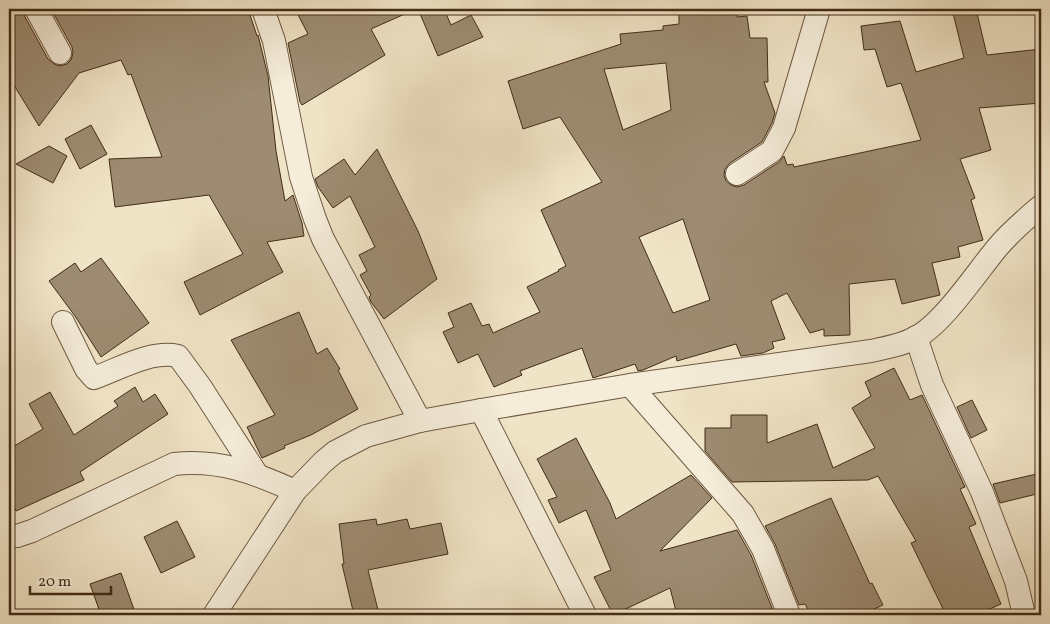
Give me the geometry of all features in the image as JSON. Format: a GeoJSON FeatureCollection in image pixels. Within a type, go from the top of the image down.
{"type":"FeatureCollection","features":[{"type":"Feature","properties":{"kind":"street"},"geometry":{"type":"LineString","coordinates":[[36,9],[60,54]]}},
{"type":"Feature","properties":{"kind":"street"},"geometry":{"type":"LineString","coordinates":[[263,9],[274,41],[301,177],[315,219],[323,238],[420,421]]}},
{"type":"Feature","properties":{"kind":"street"},"geometry":{"type":"LineString","coordinates":[[737,174],[772,151],[784,128],[819,9]]}},
{"type":"Feature","properties":{"kind":"street"},"geometry":{"type":"LineString","coordinates":[[214,615],[296,491],[323,462],[347,445],[366,436],[420,421],[630,385],[871,351],[893,346],[916,337],[943,314],[998,245],[1041,206]]}},
{"type":"Feature","properties":{"kind":"street"},"geometry":{"type":"LineString","coordinates":[[62,322],[86,369],[94,378],[154,355],[170,354],[178,356],[200,386],[256,473]]}},
{"type":"Feature","properties":{"kind":"street"},"geometry":{"type":"LineString","coordinates":[[916,337],[932,385],[982,492],[1016,581],[1024,615]]}},
{"type":"Feature","properties":{"kind":"street"},"geometry":{"type":"LineString","coordinates":[[630,385],[743,514],[763,549],[790,615]]}},
{"type":"Feature","properties":{"kind":"street"},"geometry":{"type":"LineString","coordinates":[[481,410],[585,615]]}},
{"type":"Feature","properties":{"kind":"street"},"geometry":{"type":"LineString","coordinates":[[9,536],[17,536],[32,531],[174,464],[212,463],[256,473],[296,491]]}},
{"type":"Feature","properties":{"kind":"building"},"geometry":{"type":"Polygon","coordinates":[[[9,9],[23,9],[24,15],[48,59],[60,66],[67,64],[71,60],[73,53],[72,47],[51,9],[248,9],[258,35],[268,76],[276,151],[285,201],[293,195],[304,236],[267,242],[283,272],[200,315],[184,282],[243,254],[209,195],[115,207],[109,159],[162,157],[131,74],[128,75],[121,60],[79,73],[39,126],[9,77],[9,9]]]}},
{"type":"Feature","properties":{"kind":"building"},"geometry":{"type":"Polygon","coordinates":[[[295,9],[416,9],[371,29],[385,55],[302,105],[288,43],[308,34],[295,9]]]}},
{"type":"Feature","properties":{"kind":"building"},"geometry":{"type":"Polygon","coordinates":[[[418,9],[444,9],[451,25],[471,15],[483,37],[438,56],[418,9]]]}},
{"type":"Feature","properties":{"kind":"building"},"geometry":{"type":"Polygon","coordinates":[[[679,9],[737,9],[737,17],[747,16],[750,38],[767,38],[768,82],[764,82],[775,113],[762,142],[730,163],[725,169],[726,181],[737,187],[744,185],[779,162],[784,156],[787,165],[793,164],[794,167],[921,140],[901,83],[887,87],[875,49],[864,50],[861,26],[900,21],[916,72],[964,58],[952,9],[976,9],[987,55],[1041,49],[1041,103],[979,108],[991,150],[960,159],[975,198],[971,200],[983,240],[958,247],[960,257],[932,263],[940,295],[902,304],[895,279],[849,284],[850,335],[824,336],[824,329],[810,333],[787,293],[771,301],[785,339],[772,342],[774,348],[763,353],[741,356],[736,344],[677,361],[676,356],[638,371],[635,364],[593,378],[582,348],[520,371],[522,375],[494,387],[478,354],[458,363],[443,332],[454,327],[448,313],[471,303],[482,326],[489,324],[493,333],[540,312],[527,287],[566,266],[541,210],[602,182],[560,117],[523,129],[508,81],[621,44],[620,34],[663,30],[663,26],[679,24],[679,9]],[[666,63],[604,69],[623,130],[671,110],[666,63]],[[683,219],[639,237],[673,313],[710,300],[683,219]]]}},
{"type":"Feature","properties":{"kind":"building"},"geometry":{"type":"Polygon","coordinates":[[[91,125],[107,154],[80,169],[65,139],[91,125]]]}},
{"type":"Feature","properties":{"kind":"building"},"geometry":{"type":"Polygon","coordinates":[[[49,146],[67,156],[53,183],[16,164],[49,146]]]}},
{"type":"Feature","properties":{"kind":"building"},"geometry":{"type":"Polygon","coordinates":[[[377,149],[418,231],[437,279],[384,319],[371,302],[369,297],[371,295],[360,275],[367,271],[359,255],[375,247],[350,196],[333,208],[318,187],[315,179],[344,159],[355,175],[377,149]]]}},
{"type":"Feature","properties":{"kind":"building"},"geometry":{"type":"Polygon","coordinates":[[[101,258],[149,323],[101,357],[75,316],[49,281],[75,263],[81,272],[101,258]]]}},
{"type":"Feature","properties":{"kind":"building"},"geometry":{"type":"Polygon","coordinates":[[[299,312],[317,354],[327,348],[340,369],[338,370],[358,409],[311,435],[284,446],[285,448],[262,458],[247,427],[275,415],[231,340],[299,312]]]}},
{"type":"Feature","properties":{"kind":"building"},"geometry":{"type":"Polygon","coordinates":[[[894,368],[910,400],[922,395],[965,487],[960,489],[976,524],[969,527],[1001,604],[976,615],[946,615],[911,543],[916,541],[878,476],[868,480],[732,482],[705,451],[705,428],[731,428],[731,415],[767,415],[767,443],[817,424],[833,468],[875,448],[852,408],[871,396],[865,382],[894,368]]]}},
{"type":"Feature","properties":{"kind":"building"},"geometry":{"type":"Polygon","coordinates":[[[135,387],[143,402],[155,394],[168,414],[80,472],[84,480],[16,511],[9,496],[9,449],[43,429],[29,404],[50,392],[74,435],[118,406],[114,401],[135,387]]]}},
{"type":"Feature","properties":{"kind":"building"},"geometry":{"type":"Polygon","coordinates":[[[972,400],[987,430],[971,438],[957,407],[972,400]]]}},
{"type":"Feature","properties":{"kind":"building"},"geometry":{"type":"Polygon","coordinates":[[[576,438],[610,503],[616,519],[691,475],[712,498],[660,551],[737,530],[751,555],[774,613],[766,615],[677,615],[670,588],[613,615],[594,577],[611,570],[586,510],[559,523],[548,500],[557,497],[537,459],[576,438]]]}},
{"type":"Feature","properties":{"kind":"building"},"geometry":{"type":"Polygon","coordinates":[[[1041,473],[1041,493],[1000,503],[993,484],[1041,473]]]}},
{"type":"Feature","properties":{"kind":"building"},"geometry":{"type":"Polygon","coordinates":[[[831,498],[870,584],[872,583],[883,605],[861,615],[811,615],[805,604],[799,605],[775,544],[765,526],[831,498]]]}},
{"type":"Feature","properties":{"kind":"building"},"geometry":{"type":"Polygon","coordinates":[[[376,519],[377,525],[407,519],[410,529],[441,523],[448,554],[368,570],[378,610],[354,615],[342,564],[344,564],[339,524],[376,519]]]}},
{"type":"Feature","properties":{"kind":"building"},"geometry":{"type":"Polygon","coordinates":[[[177,521],[195,557],[161,573],[144,537],[177,521]]]}},
{"type":"Feature","properties":{"kind":"building"},"geometry":{"type":"Polygon","coordinates":[[[121,573],[136,615],[101,615],[90,584],[121,573]]]}}]}
